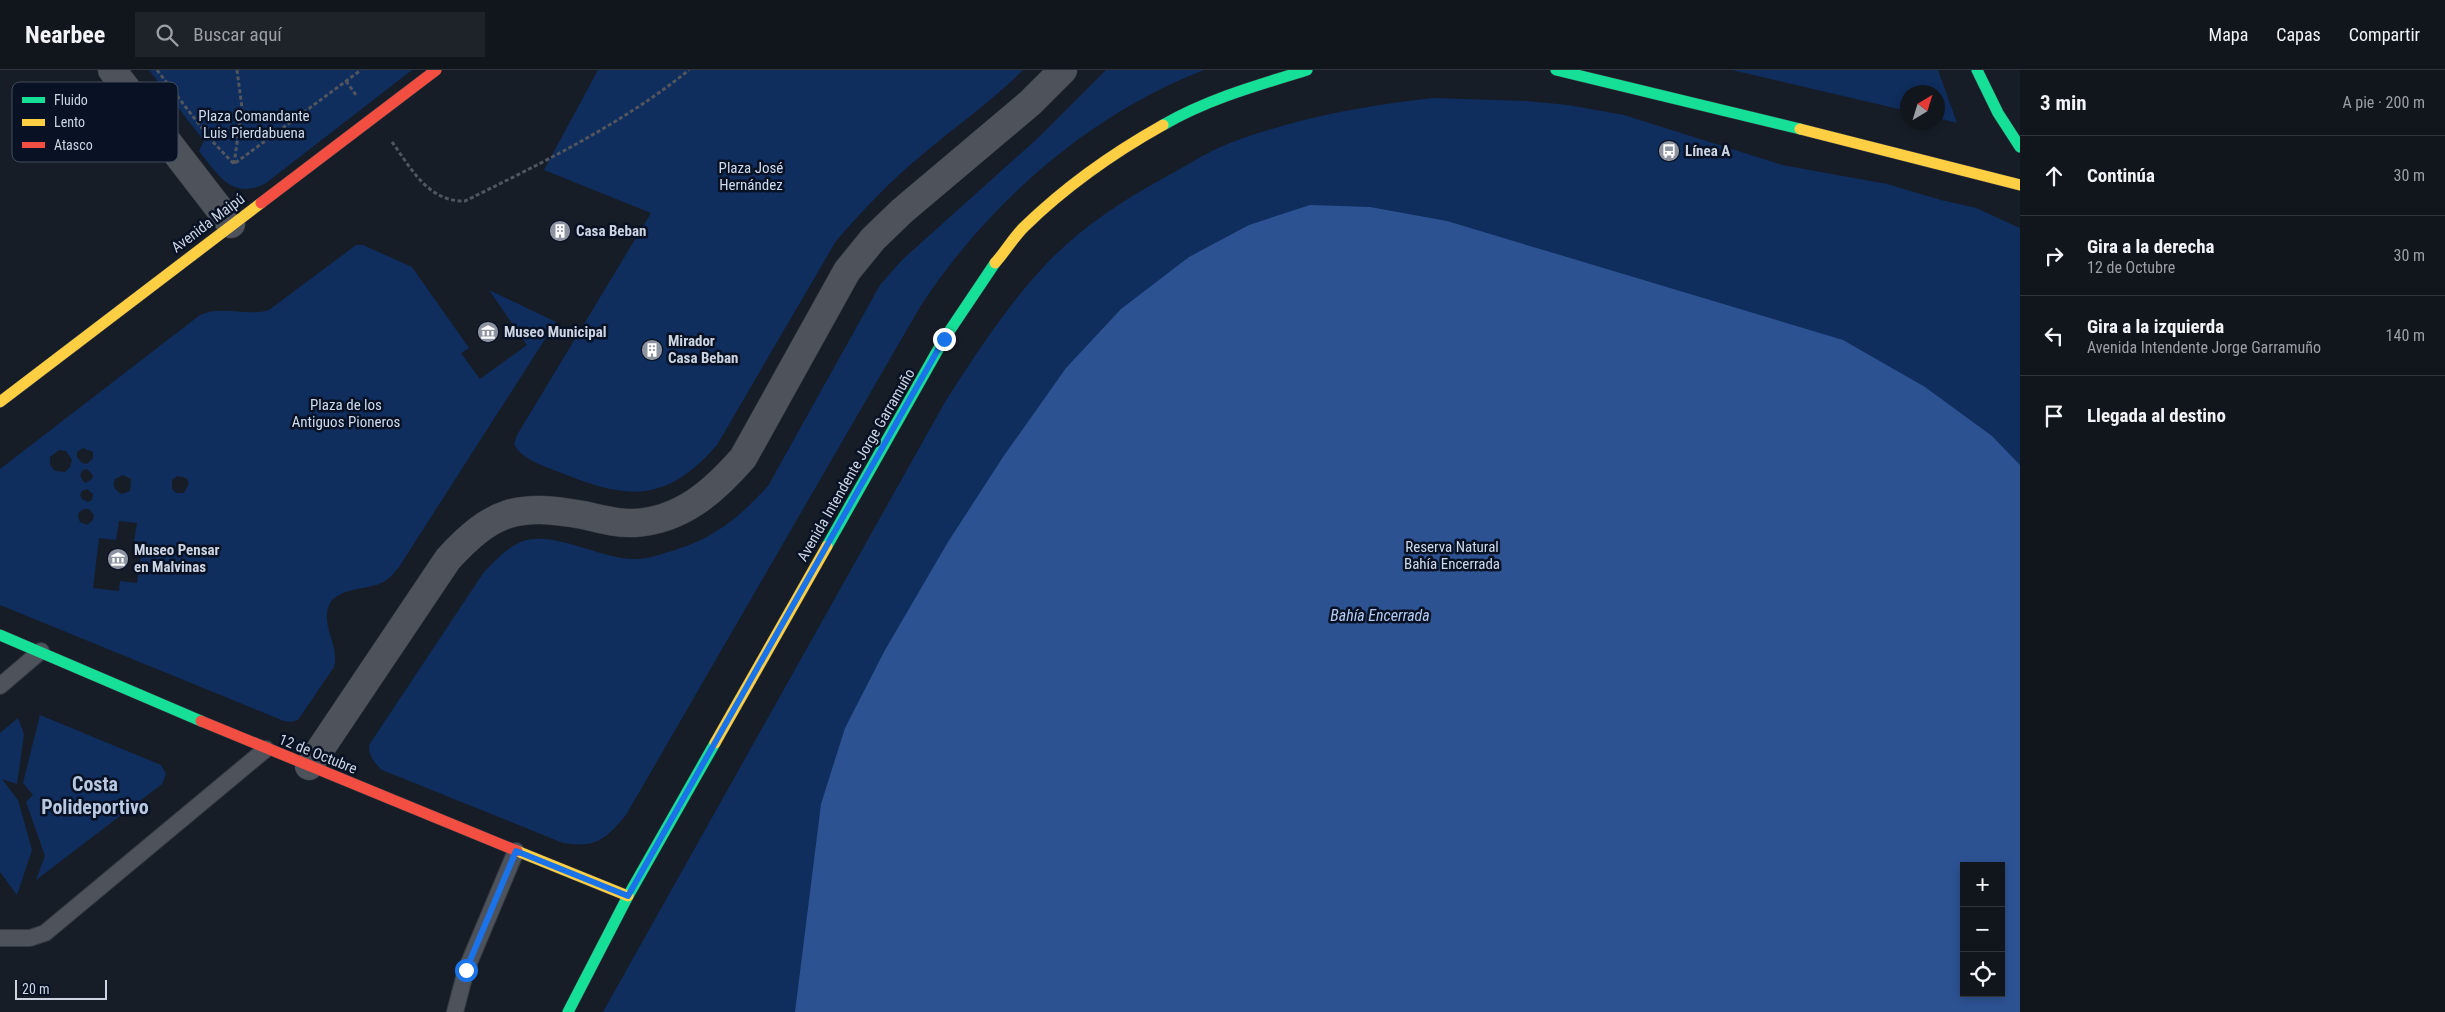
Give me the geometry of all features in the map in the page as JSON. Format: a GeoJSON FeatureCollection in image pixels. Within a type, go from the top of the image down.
{"type":"FeatureCollection","features":[{"type":"Feature","properties":{"kind":"main road","name":"Avenida Maipú"},"geometry":{"type":"LineString","coordinates":[[0,402],[231,224],[436,70]]}},
{"type":"Feature","properties":{"kind":"main road","name":"Avenida Intendente Jorge Garramuño"},"geometry":{"type":"LineString","coordinates":[[568,1012],[628,896],[944,339],[980,282],[1023,228],[1070,187],[1122,148],[1185,112],[1300,70]]}},
{"type":"Feature","properties":{"kind":"main road"},"geometry":{"type":"LineString","coordinates":[[1556,70],[1914,156],[2020,185]]}},
{"type":"Feature","properties":{"kind":"main road"},"geometry":{"type":"LineString","coordinates":[[1977,70],[1998,113],[2020,147]]}},
{"type":"Feature","properties":{"kind":"main road","name":"12 de Octubre"},"geometry":{"type":"LineString","coordinates":[[0,635],[266,749],[628,896]]}},
{"type":"Feature","properties":{"kind":"street"},"geometry":{"type":"LineString","coordinates":[[112,70],[121,82]]}},
{"type":"Feature","properties":{"kind":"street"},"geometry":{"type":"LineString","coordinates":[[309,766],[448,559],[469,536],[492,520],[512,512],[532,508],[551,509],[616,522],[635,523],[658,520],[678,513],[695,503],[723,481],[743,458],[847,271],[872,238],[1030,103],[1063,70]]}},
{"type":"Feature","properties":{"kind":"street"},"geometry":{"type":"LineString","coordinates":[[178,155],[231,224]]}},
{"type":"Feature","properties":{"kind":"lane"},"geometry":{"type":"LineString","coordinates":[[0,686],[41,652]]}},
{"type":"Feature","properties":{"kind":"lane"},"geometry":{"type":"LineString","coordinates":[[0,938],[30,938],[45,933],[266,749]]}},
{"type":"Feature","properties":{"kind":"lane"},"geometry":{"type":"LineString","coordinates":[[454,1012],[466,970],[516,851]]}},
{"type":"Feature","properties":{"kind":"path"},"geometry":{"type":"LineString","coordinates":[[157,70],[166,82]]}},
{"type":"Feature","properties":{"kind":"path"},"geometry":{"type":"LineString","coordinates":[[234,164],[242,108],[237,70]]}},
{"type":"Feature","properties":{"kind":"path"},"geometry":{"type":"LineString","coordinates":[[234,164],[361,70]]}},
{"type":"Feature","properties":{"kind":"path"},"geometry":{"type":"LineString","coordinates":[[346,81],[424,186],[439,196],[453,201],[465,201],[549,160],[665,90],[689,70]]}},
{"type":"Feature","properties":{"kind":"path"},"geometry":{"type":"LineString","coordinates":[[178,97],[212,142],[234,164]]}},
{"type":"Feature","properties":{"kind":"green space","name":"Plaza Comandante Luis Pierdabuena"},"geometry":{"type":"Polygon","coordinates":[[[149,70],[412,70],[266,183],[254,188],[244,189],[227,183],[199,151],[204,141],[178,107],[178,82],[158,82],[149,70]]]}},
{"type":"Feature","properties":{"kind":"green space","name":"Plaza José Hernández"},"geometry":{"type":"Polygon","coordinates":[[[598,70],[1023,70],[900,174],[836,241],[717,445],[698,464],[680,478],[662,487],[644,491],[626,491],[605,488],[540,464],[527,458],[514,444],[517,435],[651,213],[544,170],[598,70]]]}},
{"type":"Feature","properties":{"kind":"green space"},"geometry":{"type":"Polygon","coordinates":[[[1106,70],[1204,70],[1161,89],[1120,112],[1081,138],[1044,167],[1009,199],[976,233],[947,269],[920,307],[626,815],[612,831],[592,843],[563,843],[382,770],[374,762],[369,745],[484,572],[497,559],[517,544],[535,539],[548,539],[618,557],[631,559],[645,558],[684,547],[711,535],[746,509],[768,486],[880,285],[902,260],[1039,137],[1106,70]]]}},
{"type":"Feature","properties":{"kind":"green space"},"geometry":{"type":"Polygon","coordinates":[[[1732,70],[1938,70],[1943,85],[1900,85],[1900,109],[1732,70]]]}},
{"type":"Feature","properties":{"kind":"green space"},"geometry":{"type":"Polygon","coordinates":[[[1945,90],[1957,123],[1945,120],[1945,90]]]}},
{"type":"Feature","properties":{"kind":"green space","name":"Bahía Encerrada"},"geometry":{"type":"Polygon","coordinates":[[[1433,98],[1526,101],[1568,105],[1624,115],[1782,165],[1887,184],[1976,208],[2020,228],[2020,1012],[603,1012],[945,402],[993,330],[1033,278],[1073,238],[1101,217],[1145,188],[1203,155],[1255,134],[1355,109],[1433,98]]]}},
{"type":"Feature","properties":{"kind":"green space","name":"Plaza de los Antiguos Pioneros"},"geometry":{"type":"Polygon","coordinates":[[[356,245],[363,245],[412,267],[469,348],[461,353],[480,379],[527,345],[489,290],[556,322],[399,567],[385,581],[342,593],[330,604],[327,620],[335,653],[334,667],[298,720],[291,722],[284,721],[0,605],[0,469],[200,315],[217,311],[260,312],[269,310],[356,245]],[[83,448],[77,452],[77,457],[82,463],[87,464],[93,458],[93,452],[83,448]],[[59,450],[50,457],[50,465],[55,471],[65,472],[70,467],[72,460],[66,451],[59,450]],[[87,469],[83,470],[80,475],[86,483],[92,479],[93,475],[87,469]],[[123,475],[115,479],[116,490],[122,494],[130,491],[131,479],[123,475]],[[177,476],[172,480],[172,489],[176,493],[184,493],[189,483],[186,478],[177,476]],[[87,489],[82,491],[80,495],[82,499],[88,502],[92,500],[93,494],[87,489]],[[84,509],[79,512],[80,522],[87,525],[93,520],[94,515],[89,509],[84,509]],[[119,521],[116,540],[99,538],[93,588],[119,591],[120,581],[137,583],[143,542],[134,541],[137,523],[119,521]]]}},
{"type":"Feature","properties":{"kind":"green space"},"geometry":{"type":"Polygon","coordinates":[[[40,715],[161,765],[166,774],[162,784],[36,880],[45,856],[26,802],[33,795],[23,783],[40,715]]]}},
{"type":"Feature","properties":{"kind":"green space"},"geometry":{"type":"Polygon","coordinates":[[[18,718],[24,734],[17,784],[2,779],[18,800],[32,850],[17,895],[0,872],[0,733],[18,718]]]}},
{"type":"Feature","properties":{"kind":"water","name":"Bahía Encerrada"},"geometry":{"type":"Polygon","coordinates":[[[1310,205],[1370,207],[1447,221],[1843,340],[1925,387],[1992,436],[2020,465],[2020,1012],[795,1012],[821,804],[845,728],[885,650],[948,542],[1003,457],[1066,368],[1121,309],[1189,257],[1249,225],[1310,205]]]}},
{"type":"Feature","properties":{"kind":"traffic: fast"},"geometry":{"type":"LineString","coordinates":[[1163,125],[1215,100],[1307,70]]}},
{"type":"Feature","properties":{"kind":"traffic: fast"},"geometry":{"type":"LineString","coordinates":[[1556,70],[1800,129]]}},
{"type":"Feature","properties":{"kind":"traffic: fast"},"geometry":{"type":"LineString","coordinates":[[1977,70],[1998,113],[2020,147]]}},
{"type":"Feature","properties":{"kind":"traffic: fast"},"geometry":{"type":"LineString","coordinates":[[827,546],[944,339],[995,263]]}},
{"type":"Feature","properties":{"kind":"traffic: fast"},"geometry":{"type":"LineString","coordinates":[[0,635],[201,721]]}},
{"type":"Feature","properties":{"kind":"traffic: fast"},"geometry":{"type":"LineString","coordinates":[[568,1012],[628,896],[715,743]]}},
{"type":"Feature","properties":{"kind":"traffic: slow"},"geometry":{"type":"LineString","coordinates":[[995,263],[1024,227],[1056,198],[1108,159],[1163,125]]}},
{"type":"Feature","properties":{"kind":"traffic: slow"},"geometry":{"type":"LineString","coordinates":[[1800,129],[2020,185]]}},
{"type":"Feature","properties":{"kind":"traffic: slow"},"geometry":{"type":"LineString","coordinates":[[0,402],[261,203]]}},
{"type":"Feature","properties":{"kind":"traffic: slow"},"geometry":{"type":"LineString","coordinates":[[715,743],[827,546]]}},
{"type":"Feature","properties":{"kind":"traffic: slow"},"geometry":{"type":"LineString","coordinates":[[517,851],[628,896]]}},
{"type":"Feature","properties":{"kind":"traffic: jam"},"geometry":{"type":"LineString","coordinates":[[261,203],[436,70]]}},
{"type":"Feature","properties":{"kind":"traffic: jam"},"geometry":{"type":"LineString","coordinates":[[201,721],[517,851]]}},
{"type":"Feature","properties":{"kind":"place","name":"Línea A"},"geometry":{"type":"Point","coordinates":[1669,151]}},
{"type":"Feature","properties":{"kind":"place","name":"Casa Beban"},"geometry":{"type":"Point","coordinates":[560,231]}},
{"type":"Feature","properties":{"kind":"place","name":"Museo Municipal"},"geometry":{"type":"Point","coordinates":[488,332]}},
{"type":"Feature","properties":{"kind":"place","name":"Mirador Casa Beban"},"geometry":{"type":"Point","coordinates":[652,350]}},
{"type":"Feature","properties":{"kind":"place","name":"Museo Pensar en Malvinas"},"geometry":{"type":"Point","coordinates":[118,559]}},
{"type":"Feature","properties":{"kind":"district","name":"Costa Polideportivo"},"geometry":{"type":"Point","coordinates":[95,796]}},
{"type":"Feature","properties":{"kind":"route"},"geometry":{"type":"LineString","coordinates":[[466,970],[516,851],[628,896],[944,339]]}},
{"type":"Feature","properties":{"kind":"park label","name":"Reserva Natural Bahía Encerrada"},"geometry":{"type":"Point","coordinates":[1452,556]}}]}
